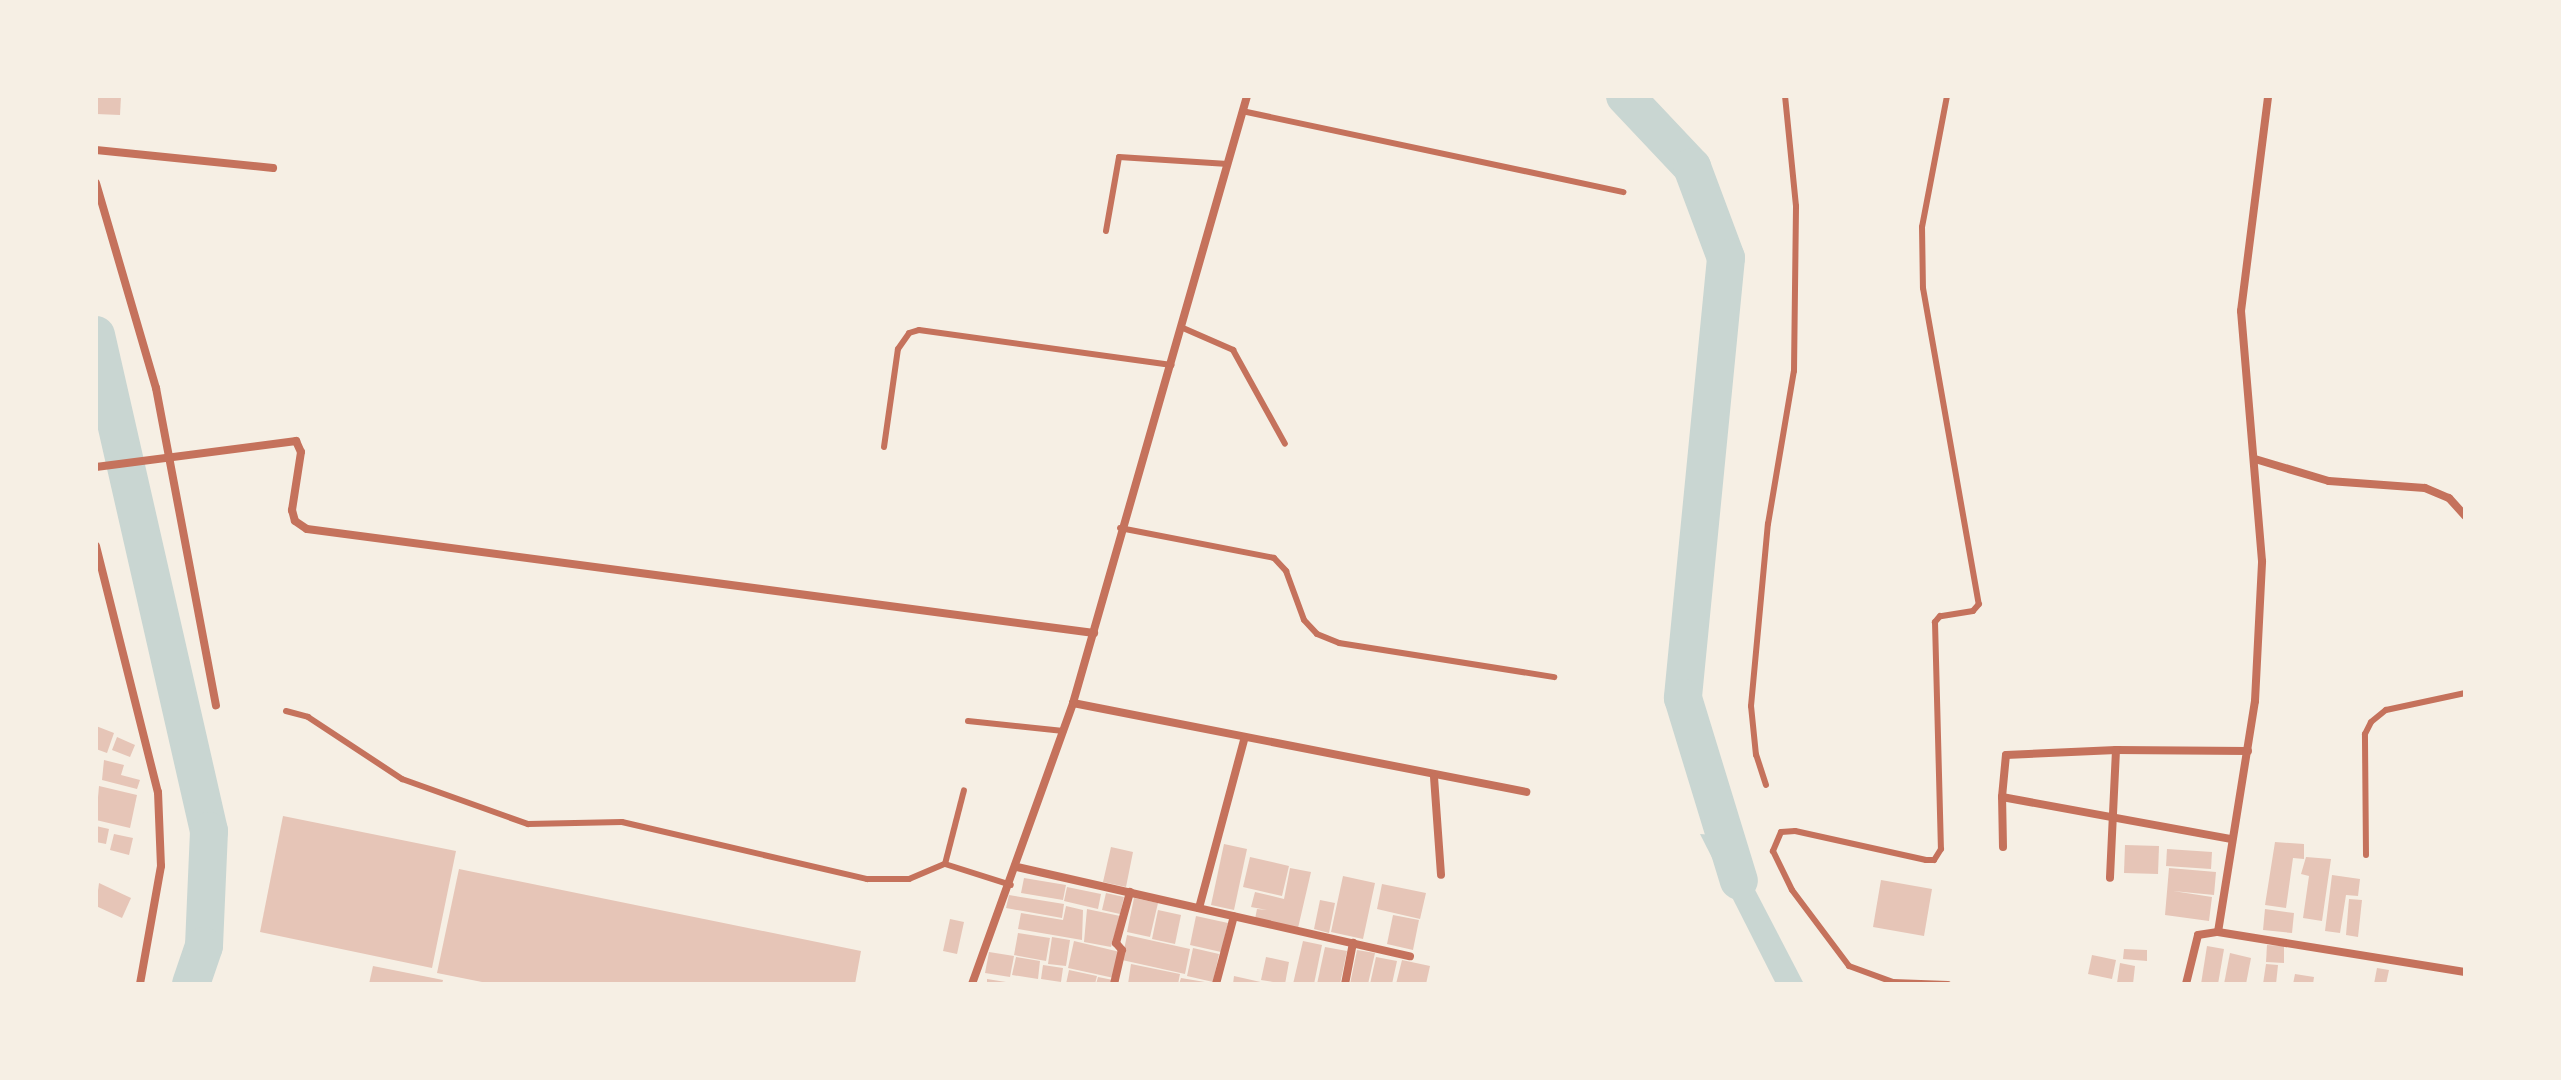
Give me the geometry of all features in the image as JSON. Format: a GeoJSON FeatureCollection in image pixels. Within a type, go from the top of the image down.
{"type":"FeatureCollection","features":[{"type":"Feature","properties":{"kind":"street"},"geometry":{"type":"LineString","coordinates":[[972,984],[1011,885],[1073,703],[1120,528],[1183,328],[1247,96]]}},
{"type":"Feature","properties":{"kind":"street"},"geometry":{"type":"LineString","coordinates":[[2218,932],[2230,839],[2248,751],[2262,561],[2241,311],[2268,96]]}},
{"type":"Feature","properties":{"kind":"street"},"geometry":{"type":"LineString","coordinates":[[96,150],[273,168]]}},
{"type":"Feature","properties":{"kind":"street"},"geometry":{"type":"LineString","coordinates":[[96,183],[130,285],[170,460],[216,705]]}},
{"type":"Feature","properties":{"kind":"street"},"geometry":{"type":"LineString","coordinates":[[96,467],[152,463],[296,441],[301,452],[292,510],[295,521],[307,529],[1094,633]]}},
{"type":"Feature","properties":{"kind":"street"},"geometry":{"type":"LineString","coordinates":[[2255,459],[2329,481],[2425,488],[2449,498],[2465,516]]}},
{"type":"Feature","properties":{"kind":"street"},"geometry":{"type":"LineString","coordinates":[[96,546],[158,792],[161,866],[140,984]]}},
{"type":"Feature","properties":{"kind":"street"},"geometry":{"type":"LineString","coordinates":[[1073,703],[1244,740],[1526,792]]}},
{"type":"Feature","properties":{"kind":"street"},"geometry":{"type":"LineString","coordinates":[[1199,908],[1244,740]]}},
{"type":"Feature","properties":{"kind":"street"},"geometry":{"type":"LineString","coordinates":[[2003,847],[2002,797],[2006,755],[2116,750],[2248,751]]}},
{"type":"Feature","properties":{"kind":"street"},"geometry":{"type":"LineString","coordinates":[[2110,878],[2116,750]]}},
{"type":"Feature","properties":{"kind":"street"},"geometry":{"type":"LineString","coordinates":[[1434,777],[1441,875]]}},
{"type":"Feature","properties":{"kind":"street"},"geometry":{"type":"LineString","coordinates":[[2002,797],[2112,814],[2230,839]]}},
{"type":"Feature","properties":{"kind":"street"},"geometry":{"type":"LineString","coordinates":[[1017,867],[1410,956]]}},
{"type":"Feature","properties":{"kind":"street"},"geometry":{"type":"LineString","coordinates":[[1114,984],[1122,950],[1116,943],[1130,892]]}},
{"type":"Feature","properties":{"kind":"street"},"geometry":{"type":"LineString","coordinates":[[1216,984],[1234,916]]}},
{"type":"Feature","properties":{"kind":"street"},"geometry":{"type":"LineString","coordinates":[[2186,984],[2198,935],[2218,932],[2465,972]]}},
{"type":"Feature","properties":{"kind":"street"},"geometry":{"type":"LineString","coordinates":[[1345,984],[1353,943]]}},
{"type":"Feature","properties":{"kind":"lane"},"geometry":{"type":"LineString","coordinates":[[1766,785],[1756,755],[1751,706],[1766,538],[1794,371],[1796,206],[1785,96]]}},
{"type":"Feature","properties":{"kind":"lane"},"geometry":{"type":"LineString","coordinates":[[1947,96],[1924,216],[1923,288],[1979,604],[1973,611],[1940,616],[1935,622],[1941,849],[1934,860],[1926,860],[1795,831],[1781,832],[1773,851],[1792,890],[1849,966],[1893,982],[1948,984]]}},
{"type":"Feature","properties":{"kind":"lane"},"geometry":{"type":"LineString","coordinates":[[1242,111],[1624,192]]}},
{"type":"Feature","properties":{"kind":"lane"},"geometry":{"type":"LineString","coordinates":[[1106,231],[1119,157],[1228,164]]}},
{"type":"Feature","properties":{"kind":"lane"},"geometry":{"type":"LineString","coordinates":[[1183,328],[1233,350],[1285,444]]}},
{"type":"Feature","properties":{"kind":"lane"},"geometry":{"type":"LineString","coordinates":[[884,447],[898,349],[919,330],[1172,365]]}},
{"type":"Feature","properties":{"kind":"lane"},"geometry":{"type":"LineString","coordinates":[[1120,528],[1274,558],[1286,571],[1304,620],[1317,634],[1339,643],[1554,677]]}},
{"type":"Feature","properties":{"kind":"lane"},"geometry":{"type":"LineString","coordinates":[[2366,855],[2365,734],[2371,722],[2386,710],[2465,693]]}},
{"type":"Feature","properties":{"kind":"lane"},"geometry":{"type":"LineString","coordinates":[[286,711],[308,717],[402,779],[528,824],[622,822],[867,879],[909,879],[945,864],[1011,885]]}},
{"type":"Feature","properties":{"kind":"lane"},"geometry":{"type":"LineString","coordinates":[[968,721],[1063,731]]}},
{"type":"Feature","properties":{"kind":"lane"},"geometry":{"type":"LineString","coordinates":[[945,864],[964,790]]}},
{"type":"Feature","properties":{"kind":"shaded area"},"geometry":{"type":"Polygon","coordinates":[[[1700,834],[1727,836],[1804,984],[1776,984],[1700,834]]]}},
{"type":"Feature","properties":{"kind":"building"},"geometry":{"type":"Polygon","coordinates":[[[96,96],[121,96],[120,115],[96,114],[96,96]]]}},
{"type":"Feature","properties":{"kind":"building"},"geometry":{"type":"Polygon","coordinates":[[[96,726],[114,733],[107,753],[96,749],[96,726]]]}},
{"type":"Feature","properties":{"kind":"building"},"geometry":{"type":"Polygon","coordinates":[[[117,737],[135,745],[130,757],[112,750],[117,737]]]}},
{"type":"Feature","properties":{"kind":"building"},"geometry":{"type":"Polygon","coordinates":[[[104,760],[124,765],[121,775],[140,780],[137,789],[102,780],[104,760]]]}},
{"type":"Feature","properties":{"kind":"building"},"geometry":{"type":"Polygon","coordinates":[[[99,786],[137,795],[130,828],[96,820],[99,786]]]}},
{"type":"Feature","properties":{"kind":"building"},"geometry":{"type":"Polygon","coordinates":[[[283,816],[456,851],[432,968],[260,932],[283,816]]]}},
{"type":"Feature","properties":{"kind":"building"},"geometry":{"type":"Polygon","coordinates":[[[96,826],[109,829],[106,844],[96,842],[96,826]]]}},
{"type":"Feature","properties":{"kind":"building"},"geometry":{"type":"Polygon","coordinates":[[[114,834],[133,838],[129,855],[110,850],[114,834]]]}},
{"type":"Feature","properties":{"kind":"building"},"geometry":{"type":"Polygon","coordinates":[[[2275,842],[2304,844],[2304,859],[2293,858],[2286,908],[2265,905],[2275,842]]]}},
{"type":"Feature","properties":{"kind":"building"},"geometry":{"type":"Polygon","coordinates":[[[1224,844],[1247,849],[1234,910],[1211,905],[1224,844]]]}},
{"type":"Feature","properties":{"kind":"building"},"geometry":{"type":"Polygon","coordinates":[[[2125,845],[2159,846],[2158,874],[2124,873],[2125,845]]]}},
{"type":"Feature","properties":{"kind":"building"},"geometry":{"type":"Polygon","coordinates":[[[1111,847],[1133,852],[1126,887],[1103,882],[1111,847]]]}},
{"type":"Feature","properties":{"kind":"building"},"geometry":{"type":"Polygon","coordinates":[[[2167,849],[2212,852],[2211,869],[2166,866],[2167,849]]]}},
{"type":"Feature","properties":{"kind":"building"},"geometry":{"type":"Polygon","coordinates":[[[1250,857],[1289,866],[1282,896],[1243,887],[1250,857]]]}},
{"type":"Feature","properties":{"kind":"building"},"geometry":{"type":"Polygon","coordinates":[[[2306,857],[2331,859],[2322,921],[2303,918],[2309,876],[2301,874],[2306,857]]]}},
{"type":"Feature","properties":{"kind":"building"},"geometry":{"type":"Polygon","coordinates":[[[1290,868],[1311,872],[1298,928],[1255,919],[1257,909],[1267,910],[1251,907],[1255,892],[1284,899],[1290,868]]]}},
{"type":"Feature","properties":{"kind":"building"},"geometry":{"type":"Polygon","coordinates":[[[2169,868],[2216,872],[2214,895],[2173,891],[2212,897],[2209,921],[2165,915],[2169,868]]]}},
{"type":"Feature","properties":{"kind":"building"},"geometry":{"type":"Polygon","coordinates":[[[459,869],[861,951],[855,984],[492,984],[437,973],[459,869]]]}},
{"type":"Feature","properties":{"kind":"building"},"geometry":{"type":"Polygon","coordinates":[[[2332,875],[2360,879],[2358,896],[2346,895],[2340,933],[2325,931],[2332,875]]]}},
{"type":"Feature","properties":{"kind":"building"},"geometry":{"type":"Polygon","coordinates":[[[1343,876],[1375,883],[1363,939],[1331,932],[1343,876]]]}},
{"type":"Feature","properties":{"kind":"building"},"geometry":{"type":"Polygon","coordinates":[[[1024,878],[1066,885],[1063,900],[1021,893],[1024,878]]]}},
{"type":"Feature","properties":{"kind":"building"},"geometry":{"type":"Polygon","coordinates":[[[1881,880],[1932,889],[1924,936],[1873,927],[1881,880]]]}},
{"type":"Feature","properties":{"kind":"building"},"geometry":{"type":"Polygon","coordinates":[[[99,883],[131,898],[122,918],[96,906],[99,883]]]}},
{"type":"Feature","properties":{"kind":"building"},"geometry":{"type":"Polygon","coordinates":[[[1382,884],[1426,893],[1420,919],[1377,909],[1382,884]]]}},
{"type":"Feature","properties":{"kind":"building"},"geometry":{"type":"Polygon","coordinates":[[[1067,887],[1101,894],[1098,909],[1064,901],[1067,887]]]}},
{"type":"Feature","properties":{"kind":"building"},"geometry":{"type":"Polygon","coordinates":[[[1106,893],[1124,897],[1120,914],[1102,910],[1106,893]]]}},
{"type":"Feature","properties":{"kind":"building"},"geometry":{"type":"Polygon","coordinates":[[[1009,895],[1064,904],[1062,918],[1006,908],[1009,895]]]}},
{"type":"Feature","properties":{"kind":"building"},"geometry":{"type":"Polygon","coordinates":[[[1134,898],[1158,903],[1150,937],[1127,932],[1134,898]]]}},
{"type":"Feature","properties":{"kind":"building"},"geometry":{"type":"Polygon","coordinates":[[[2349,899],[2362,900],[2358,937],[2346,935],[2349,899]]]}},
{"type":"Feature","properties":{"kind":"building"},"geometry":{"type":"Polygon","coordinates":[[[1320,900],[1335,903],[1329,933],[1314,929],[1320,900]]]}},
{"type":"Feature","properties":{"kind":"building"},"geometry":{"type":"Polygon","coordinates":[[[1066,906],[1083,910],[1082,940],[1018,929],[1021,913],[1063,920],[1066,906]]]}},
{"type":"Feature","properties":{"kind":"building"},"geometry":{"type":"Polygon","coordinates":[[[1087,909],[1120,916],[1111,947],[1084,942],[1087,909]]]}},
{"type":"Feature","properties":{"kind":"building"},"geometry":{"type":"Polygon","coordinates":[[[2265,909],[2294,913],[2292,933],[2263,930],[2265,909]]]}},
{"type":"Feature","properties":{"kind":"building"},"geometry":{"type":"Polygon","coordinates":[[[1158,910],[1181,915],[1175,944],[1152,939],[1158,910]]]}},
{"type":"Feature","properties":{"kind":"building"},"geometry":{"type":"Polygon","coordinates":[[[1393,915],[1419,920],[1413,950],[1387,944],[1393,915]]]}},
{"type":"Feature","properties":{"kind":"building"},"geometry":{"type":"Polygon","coordinates":[[[1196,916],[1228,923],[1221,952],[1190,945],[1196,916]]]}},
{"type":"Feature","properties":{"kind":"building"},"geometry":{"type":"Polygon","coordinates":[[[950,919],[964,922],[957,954],[943,951],[950,919]]]}},
{"type":"Feature","properties":{"kind":"building"},"geometry":{"type":"Polygon","coordinates":[[[1018,933],[1050,938],[1046,961],[1014,955],[1018,933]]]}},
{"type":"Feature","properties":{"kind":"building"},"geometry":{"type":"Polygon","coordinates":[[[1127,935],[1190,949],[1185,974],[1122,960],[1127,935]]]}},
{"type":"Feature","properties":{"kind":"building"},"geometry":{"type":"Polygon","coordinates":[[[1052,937],[1070,940],[1066,966],[1048,964],[1052,937]]]}},
{"type":"Feature","properties":{"kind":"building"},"geometry":{"type":"Polygon","coordinates":[[[1074,941],[1120,952],[1114,978],[1068,968],[1074,941]]]}},
{"type":"Feature","properties":{"kind":"building"},"geometry":{"type":"Polygon","coordinates":[[[1303,941],[1322,945],[1314,984],[1293,984],[1303,941]]]}},
{"type":"Feature","properties":{"kind":"building"},"geometry":{"type":"Polygon","coordinates":[[[2267,945],[2284,946],[2284,963],[2266,962],[2267,945]]]}},
{"type":"Feature","properties":{"kind":"building"},"geometry":{"type":"Polygon","coordinates":[[[2207,946],[2224,949],[2218,984],[2201,984],[2207,946]]]}},
{"type":"Feature","properties":{"kind":"building"},"geometry":{"type":"Polygon","coordinates":[[[1325,947],[1347,951],[1340,984],[1317,984],[1325,947]]]}},
{"type":"Feature","properties":{"kind":"building"},"geometry":{"type":"Polygon","coordinates":[[[1193,948],[1219,954],[1213,982],[1187,976],[1193,948]]]}},
{"type":"Feature","properties":{"kind":"building"},"geometry":{"type":"Polygon","coordinates":[[[2124,949],[2147,950],[2147,961],[2123,959],[2124,949]]]}},
{"type":"Feature","properties":{"kind":"building"},"geometry":{"type":"Polygon","coordinates":[[[1357,950],[1375,953],[1368,984],[1350,984],[1357,950]]]}},
{"type":"Feature","properties":{"kind":"building"},"geometry":{"type":"Polygon","coordinates":[[[989,952],[1014,956],[1010,977],[985,973],[989,952]]]}},
{"type":"Feature","properties":{"kind":"building"},"geometry":{"type":"Polygon","coordinates":[[[2230,953],[2251,958],[2246,984],[2224,984],[2230,953]]]}},
{"type":"Feature","properties":{"kind":"building"},"geometry":{"type":"Polygon","coordinates":[[[2092,955],[2116,960],[2112,979],[2088,974],[2092,955]]]}},
{"type":"Feature","properties":{"kind":"building"},"geometry":{"type":"Polygon","coordinates":[[[1016,957],[1040,961],[1038,979],[1012,975],[1016,957]]]}},
{"type":"Feature","properties":{"kind":"building"},"geometry":{"type":"Polygon","coordinates":[[[1266,957],[1289,962],[1285,984],[1261,980],[1266,957]]]}},
{"type":"Feature","properties":{"kind":"building"},"geometry":{"type":"Polygon","coordinates":[[[1376,957],[1397,961],[1392,984],[1370,984],[1376,957]]]}},
{"type":"Feature","properties":{"kind":"building"},"geometry":{"type":"Polygon","coordinates":[[[1402,960],[1430,966],[1426,984],[1396,984],[1402,960]]]}},
{"type":"Feature","properties":{"kind":"building"},"geometry":{"type":"Polygon","coordinates":[[[2120,963],[2135,966],[2133,984],[2117,983],[2120,963]]]}},
{"type":"Feature","properties":{"kind":"building"},"geometry":{"type":"Polygon","coordinates":[[[1131,964],[1180,974],[1178,984],[1128,984],[1131,964]]]}},
{"type":"Feature","properties":{"kind":"building"},"geometry":{"type":"Polygon","coordinates":[[[2266,964],[2278,965],[2276,984],[2263,984],[2266,964]]]}},
{"type":"Feature","properties":{"kind":"building"},"geometry":{"type":"Polygon","coordinates":[[[1043,965],[1063,968],[1061,982],[1041,979],[1043,965]]]}},
{"type":"Feature","properties":{"kind":"building"},"geometry":{"type":"Polygon","coordinates":[[[373,966],[443,980],[442,984],[369,984],[373,966]]]}},
{"type":"Feature","properties":{"kind":"building"},"geometry":{"type":"Polygon","coordinates":[[[2377,968],[2389,970],[2386,984],[2374,984],[2377,968]]]}},
{"type":"Feature","properties":{"kind":"building"},"geometry":{"type":"Polygon","coordinates":[[[1069,970],[1097,976],[1095,984],[1066,984],[1069,970]]]}},
{"type":"Feature","properties":{"kind":"building"},"geometry":{"type":"Polygon","coordinates":[[[2295,974],[2314,977],[2313,984],[2293,984],[2295,974]]]}},
{"type":"Feature","properties":{"kind":"building"},"geometry":{"type":"Polygon","coordinates":[[[1234,976],[1265,983],[1265,984],[1233,984],[1234,976]]]}},
{"type":"Feature","properties":{"kind":"building"},"geometry":{"type":"Polygon","coordinates":[[[1098,977],[1113,980],[1112,984],[1096,984],[1098,977]]]}},
{"type":"Feature","properties":{"kind":"building"},"geometry":{"type":"Polygon","coordinates":[[[1181,978],[1205,982],[1179,984],[1181,978]]]}},
{"type":"Feature","properties":{"kind":"building"},"geometry":{"type":"Polygon","coordinates":[[[987,979],[1006,982],[1006,984],[987,984],[987,979]]]}},
{"type":"Feature","properties":{"kind":"waterway"},"geometry":{"type":"LineString","coordinates":[[1625,96],[1692,167],[1726,258],[1683,698],[1739,881]]}},
{"type":"Feature","properties":{"kind":"waterway"},"geometry":{"type":"LineString","coordinates":[[96,335],[209,831],[204,946],[191,984]]}}]}
